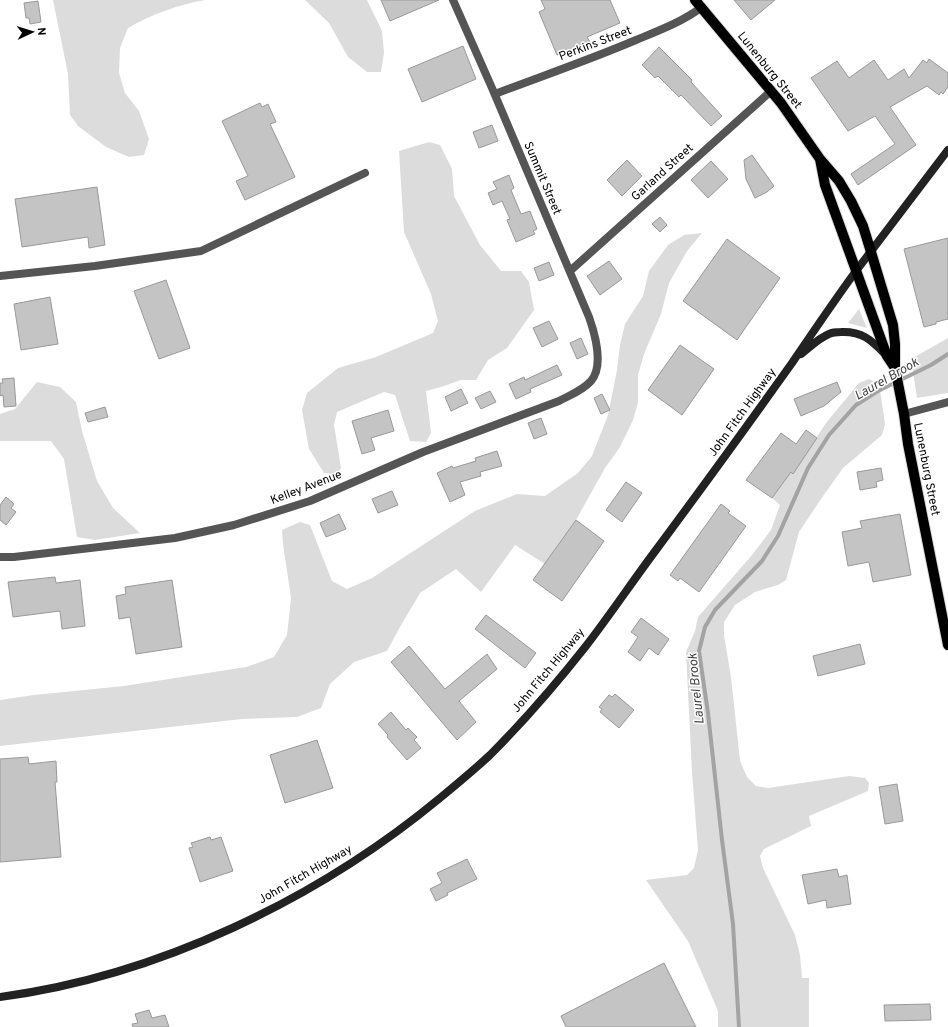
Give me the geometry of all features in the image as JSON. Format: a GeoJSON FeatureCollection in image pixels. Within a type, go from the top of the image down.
{"type":"FeatureCollection","features":[{"type":"Feature","properties":{"kind":"main road","name":"Lunenburg Street"},"geometry":{"type":"LineString","coordinates":[[699,4],[771,90],[820,159],[839,181],[847,192],[863,226],[893,326],[895,368],[908,444],[948,645]]}},
{"type":"Feature","properties":{"kind":"main road","name":"John Fitch Highway"},"geometry":{"type":"LineString","coordinates":[[0,997],[54,987],[101,976],[151,960],[213,936],[300,893],[337,872],[371,850],[419,815],[489,755],[532,711],[594,635],[696,496],[856,271],[872,252],[948,150]]}},
{"type":"Feature","properties":{"kind":"main road","name":"Lunenburg Street"},"geometry":{"type":"LineString","coordinates":[[820,159],[825,185],[887,356],[895,368]]}},
{"type":"Feature","properties":{"kind":"main road"},"geometry":{"type":"LineString","coordinates":[[794,359],[823,337],[830,333],[836,332],[861,334],[870,339],[887,356]]}},
{"type":"Feature","properties":{"kind":"street","name":"Summit Street"},"geometry":{"type":"LineString","coordinates":[[453,0],[495,94],[587,313],[597,350],[596,370]]}},
{"type":"Feature","properties":{"kind":"street","name":"Perkins Street"},"geometry":{"type":"LineString","coordinates":[[495,94],[632,42],[679,21],[699,4]]}},
{"type":"Feature","properties":{"kind":"street","name":"Garland Street"},"geometry":{"type":"LineString","coordinates":[[570,271],[771,90]]}},
{"type":"Feature","properties":{"kind":"street"},"geometry":{"type":"LineString","coordinates":[[0,276],[95,266],[200,251],[365,173]]}},
{"type":"Feature","properties":{"kind":"street","name":"Kelley Avenue"},"geometry":{"type":"LineString","coordinates":[[0,556],[14,557],[175,538],[222,529],[259,518],[310,501],[423,452],[559,401],[586,386],[595,376],[596,370]]}},
{"type":"Feature","properties":{"kind":"street"},"geometry":{"type":"LineString","coordinates":[[904,414],[948,402]]}},
{"type":"Feature","properties":{"kind":"shaded area"},"geometry":{"type":"Polygon","coordinates":[[[53,0],[205,0],[165,11],[146,18],[128,28],[120,48],[119,73],[125,93],[139,111],[149,139],[144,155],[129,157],[106,147],[78,126],[70,115],[68,74],[53,0]]]}},
{"type":"Feature","properties":{"kind":"shaded area"},"geometry":{"type":"Polygon","coordinates":[[[305,0],[367,0],[382,31],[384,53],[381,72],[367,72],[348,57],[329,23],[305,0]]]}},
{"type":"Feature","properties":{"kind":"shaded area"},"geometry":{"type":"Polygon","coordinates":[[[429,142],[440,145],[452,169],[454,196],[480,245],[501,271],[521,271],[529,282],[534,310],[507,348],[488,360],[476,380],[461,380],[426,391],[431,433],[426,442],[410,441],[395,395],[384,392],[337,412],[334,425],[341,468],[337,474],[324,473],[309,449],[302,410],[307,393],[338,368],[376,357],[433,333],[438,321],[431,294],[404,232],[399,151],[429,142]]]}},
{"type":"Feature","properties":{"kind":"shaded area"},"geometry":{"type":"Polygon","coordinates":[[[702,233],[687,251],[669,283],[661,314],[644,354],[638,375],[638,402],[633,420],[620,447],[605,468],[576,520],[545,564],[515,545],[481,592],[456,569],[420,593],[387,651],[354,662],[330,684],[321,708],[297,717],[242,719],[0,746],[0,700],[124,686],[246,667],[274,657],[287,635],[291,598],[282,530],[300,522],[310,525],[332,581],[347,589],[372,578],[475,511],[517,494],[545,496],[578,473],[592,456],[608,415],[625,324],[643,296],[649,271],[668,245],[684,235],[702,233]]]}},
{"type":"Feature","properties":{"kind":"shaded area"},"geometry":{"type":"Polygon","coordinates":[[[859,309],[866,326],[867,328],[848,323],[859,309]]]}},
{"type":"Feature","properties":{"kind":"shaded area"},"geometry":{"type":"Polygon","coordinates":[[[948,338],[948,393],[917,398],[911,359],[948,338]]]}},
{"type":"Feature","properties":{"kind":"shaded area"},"geometry":{"type":"Polygon","coordinates":[[[869,379],[875,382],[880,390],[885,424],[882,435],[843,468],[799,532],[786,580],[778,585],[755,592],[735,605],[724,622],[724,635],[731,677],[740,761],[747,777],[756,786],[768,788],[849,776],[865,778],[869,783],[868,791],[809,816],[811,826],[764,849],[760,856],[763,868],[795,935],[800,955],[802,978],[809,978],[809,1027],[718,1027],[718,1011],[688,941],[646,880],[687,875],[694,868],[698,850],[692,772],[686,652],[695,631],[698,617],[752,555],[771,530],[780,505],[772,498],[791,472],[793,473],[826,423],[859,383],[869,379]]]}},
{"type":"Feature","properties":{"kind":"shaded area"},"geometry":{"type":"Polygon","coordinates":[[[37,382],[60,387],[76,402],[82,431],[97,481],[113,508],[140,533],[95,540],[77,537],[64,459],[51,441],[0,441],[0,414],[15,409],[37,382]]]}},
{"type":"Feature","properties":{"kind":"building"},"geometry":{"type":"Polygon","coordinates":[[[381,0],[439,0],[390,21],[381,0]]]}},
{"type":"Feature","properties":{"kind":"building"},"geometry":{"type":"Polygon","coordinates":[[[541,0],[610,0],[620,23],[587,37],[590,42],[557,55],[539,12],[545,9],[541,0]]]}},
{"type":"Feature","properties":{"kind":"building"},"geometry":{"type":"Polygon","coordinates":[[[734,0],[775,0],[751,20],[734,0]]]}},
{"type":"Feature","properties":{"kind":"building"},"geometry":{"type":"Polygon","coordinates":[[[38,1],[41,22],[30,24],[29,18],[26,18],[24,3],[38,1]]]}},
{"type":"Feature","properties":{"kind":"building"},"geometry":{"type":"Polygon","coordinates":[[[463,46],[476,79],[422,102],[408,69],[463,46]]]}},
{"type":"Feature","properties":{"kind":"building"},"geometry":{"type":"Polygon","coordinates":[[[659,47],[692,80],[691,82],[722,116],[711,126],[681,95],[679,97],[658,76],[655,78],[642,65],[659,47]]]}},
{"type":"Feature","properties":{"kind":"building"},"geometry":{"type":"Polygon","coordinates":[[[929,59],[948,73],[948,87],[943,94],[941,92],[939,95],[927,86],[890,107],[916,145],[858,185],[851,174],[895,144],[875,116],[848,131],[811,78],[837,61],[849,78],[874,60],[888,80],[904,69],[909,78],[923,60],[927,63],[929,59]]]}},
{"type":"Feature","properties":{"kind":"building"},"geometry":{"type":"Polygon","coordinates":[[[260,103],[262,107],[268,104],[276,122],[270,124],[295,177],[245,200],[236,181],[248,176],[222,121],[260,103]]]}},
{"type":"Feature","properties":{"kind":"building"},"geometry":{"type":"Polygon","coordinates":[[[492,125],[498,141],[479,148],[473,132],[492,125]]]}},
{"type":"Feature","properties":{"kind":"building"},"geometry":{"type":"Polygon","coordinates":[[[752,155],[774,186],[767,192],[755,198],[746,179],[744,160],[752,155]]]}},
{"type":"Feature","properties":{"kind":"building"},"geometry":{"type":"Polygon","coordinates":[[[627,160],[642,176],[622,196],[607,180],[627,160]]]}},
{"type":"Feature","properties":{"kind":"building"},"geometry":{"type":"Polygon","coordinates":[[[711,161],[728,179],[708,198],[691,180],[711,161]]]}},
{"type":"Feature","properties":{"kind":"building"},"geometry":{"type":"Polygon","coordinates":[[[509,175],[514,188],[511,190],[521,214],[530,211],[537,229],[533,231],[535,234],[516,242],[507,220],[510,219],[502,201],[493,205],[488,193],[497,189],[493,182],[509,175]]]}},
{"type":"Feature","properties":{"kind":"building"},"geometry":{"type":"Polygon","coordinates":[[[97,187],[105,245],[89,248],[88,237],[22,247],[15,199],[97,187]]]}},
{"type":"Feature","properties":{"kind":"building"},"geometry":{"type":"Polygon","coordinates":[[[660,217],[667,225],[660,232],[652,224],[660,217]]]}},
{"type":"Feature","properties":{"kind":"building"},"geometry":{"type":"Polygon","coordinates":[[[948,238],[948,319],[924,327],[904,249],[948,238]]]}},
{"type":"Feature","properties":{"kind":"building"},"geometry":{"type":"Polygon","coordinates":[[[727,239],[780,278],[737,340],[683,301],[727,239]]]}},
{"type":"Feature","properties":{"kind":"building"},"geometry":{"type":"Polygon","coordinates":[[[609,261],[622,279],[600,295],[587,276],[609,261]]]}},
{"type":"Feature","properties":{"kind":"building"},"geometry":{"type":"Polygon","coordinates":[[[549,262],[554,275],[539,281],[534,268],[549,262]]]}},
{"type":"Feature","properties":{"kind":"building"},"geometry":{"type":"Polygon","coordinates":[[[166,280],[190,348],[159,359],[134,291],[166,280]]]}},
{"type":"Feature","properties":{"kind":"building"},"geometry":{"type":"Polygon","coordinates":[[[50,297],[58,344],[21,350],[14,304],[50,297]]]}},
{"type":"Feature","properties":{"kind":"building"},"geometry":{"type":"Polygon","coordinates":[[[549,321],[558,339],[542,347],[533,328],[549,321]]]}},
{"type":"Feature","properties":{"kind":"building"},"geometry":{"type":"Polygon","coordinates":[[[581,338],[588,354],[577,359],[570,343],[581,338]]]}},
{"type":"Feature","properties":{"kind":"building"},"geometry":{"type":"Polygon","coordinates":[[[680,345],[714,369],[682,415],[648,390],[680,345]]]}},
{"type":"Feature","properties":{"kind":"building"},"geometry":{"type":"Polygon","coordinates":[[[557,365],[562,375],[530,389],[531,392],[516,399],[509,384],[524,377],[525,380],[557,365]]]}},
{"type":"Feature","properties":{"kind":"building"},"geometry":{"type":"Polygon","coordinates":[[[14,378],[16,406],[4,407],[3,395],[0,396],[0,383],[3,383],[2,379],[14,378]]]}},
{"type":"Feature","properties":{"kind":"building"},"geometry":{"type":"Polygon","coordinates":[[[837,382],[841,392],[824,406],[801,416],[794,399],[837,382]]]}},
{"type":"Feature","properties":{"kind":"building"},"geometry":{"type":"Polygon","coordinates":[[[461,389],[468,403],[451,411],[445,397],[461,389]]]}},
{"type":"Feature","properties":{"kind":"building"},"geometry":{"type":"Polygon","coordinates":[[[490,391],[496,402],[481,409],[475,398],[490,391]]]}},
{"type":"Feature","properties":{"kind":"building"},"geometry":{"type":"Polygon","coordinates":[[[602,394],[610,410],[601,414],[594,398],[602,394]]]}},
{"type":"Feature","properties":{"kind":"building"},"geometry":{"type":"Polygon","coordinates":[[[105,407],[108,417],[88,422],[85,413],[105,407]]]}},
{"type":"Feature","properties":{"kind":"building"},"geometry":{"type":"Polygon","coordinates":[[[388,410],[394,431],[371,438],[375,450],[362,454],[352,421],[388,410]]]}},
{"type":"Feature","properties":{"kind":"building"},"geometry":{"type":"Polygon","coordinates":[[[541,418],[547,434],[534,439],[528,423],[541,418]]]}},
{"type":"Feature","properties":{"kind":"building"},"geometry":{"type":"Polygon","coordinates":[[[806,430],[817,438],[793,474],[791,472],[772,498],[746,480],[781,433],[796,444],[806,430]]]}},
{"type":"Feature","properties":{"kind":"building"},"geometry":{"type":"Polygon","coordinates":[[[497,451],[502,466],[480,472],[481,476],[460,482],[465,495],[450,502],[437,473],[452,466],[453,468],[476,461],[475,458],[497,451]]]}},
{"type":"Feature","properties":{"kind":"building"},"geometry":{"type":"Polygon","coordinates":[[[881,468],[883,480],[876,482],[877,487],[860,490],[857,472],[881,468]]]}},
{"type":"Feature","properties":{"kind":"building"},"geometry":{"type":"Polygon","coordinates":[[[626,482],[642,493],[622,522],[606,510],[626,482]]]}},
{"type":"Feature","properties":{"kind":"building"},"geometry":{"type":"Polygon","coordinates":[[[392,491],[398,505],[378,513],[372,499],[392,491]]]}},
{"type":"Feature","properties":{"kind":"building"},"geometry":{"type":"Polygon","coordinates":[[[6,497],[14,504],[11,508],[16,512],[6,525],[0,520],[0,505],[6,497]]]}},
{"type":"Feature","properties":{"kind":"building"},"geometry":{"type":"Polygon","coordinates":[[[721,504],[730,511],[728,513],[746,526],[699,592],[680,578],[678,581],[670,575],[721,504]]]}},
{"type":"Feature","properties":{"kind":"building"},"geometry":{"type":"Polygon","coordinates":[[[339,514],[346,529],[326,537],[320,523],[339,514]]]}},
{"type":"Feature","properties":{"kind":"building"},"geometry":{"type":"Polygon","coordinates":[[[900,514],[911,575],[873,582],[869,562],[848,566],[842,532],[862,528],[860,521],[900,514]]]}},
{"type":"Feature","properties":{"kind":"building"},"geometry":{"type":"Polygon","coordinates":[[[576,520],[604,541],[562,601],[533,580],[576,520]]]}},
{"type":"Feature","properties":{"kind":"building"},"geometry":{"type":"Polygon","coordinates":[[[55,577],[56,583],[80,580],[85,626],[62,629],[60,611],[13,617],[8,582],[55,577]]]}},
{"type":"Feature","properties":{"kind":"building"},"geometry":{"type":"Polygon","coordinates":[[[172,580],[182,647],[136,654],[130,617],[119,619],[116,596],[126,594],[125,587],[172,580]]]}},
{"type":"Feature","properties":{"kind":"building"},"geometry":{"type":"Polygon","coordinates":[[[486,615],[536,653],[525,668],[475,629],[486,615]]]}},
{"type":"Feature","properties":{"kind":"building"},"geometry":{"type":"Polygon","coordinates":[[[641,618],[669,639],[658,655],[649,648],[640,661],[628,652],[638,637],[631,632],[641,618]]]}},
{"type":"Feature","properties":{"kind":"building"},"geometry":{"type":"Polygon","coordinates":[[[860,644],[865,664],[818,676],[813,656],[860,644]]]}},
{"type":"Feature","properties":{"kind":"building"},"geometry":{"type":"Polygon","coordinates":[[[409,646],[445,689],[487,654],[497,669],[459,701],[476,722],[457,740],[391,662],[409,646]]]}},
{"type":"Feature","properties":{"kind":"building"},"geometry":{"type":"Polygon","coordinates":[[[615,694],[634,710],[619,728],[600,712],[602,709],[599,707],[609,695],[612,697],[615,694]]]}},
{"type":"Feature","properties":{"kind":"building"},"geometry":{"type":"Polygon","coordinates":[[[391,712],[406,730],[408,728],[417,737],[414,740],[421,748],[407,760],[378,724],[391,712]]]}},
{"type":"Feature","properties":{"kind":"building"},"geometry":{"type":"Polygon","coordinates":[[[317,740],[333,788],[285,803],[270,755],[317,740]]]}},
{"type":"Feature","properties":{"kind":"building"},"geometry":{"type":"Polygon","coordinates":[[[28,757],[29,764],[56,761],[57,782],[55,782],[61,857],[0,862],[0,759],[28,757]]]}},
{"type":"Feature","properties":{"kind":"building"},"geometry":{"type":"Polygon","coordinates":[[[897,784],[903,821],[885,824],[879,787],[897,784]]]}},
{"type":"Feature","properties":{"kind":"building"},"geometry":{"type":"Polygon","coordinates":[[[210,837],[211,840],[221,837],[233,871],[200,882],[189,848],[193,847],[191,843],[210,837]]]}},
{"type":"Feature","properties":{"kind":"building"},"geometry":{"type":"Polygon","coordinates":[[[467,859],[477,879],[447,893],[448,895],[436,901],[430,889],[442,883],[437,873],[467,859]]]}},
{"type":"Feature","properties":{"kind":"building"},"geometry":{"type":"Polygon","coordinates":[[[837,869],[839,877],[847,875],[851,904],[827,908],[826,900],[808,904],[802,875],[837,869]]]}},
{"type":"Feature","properties":{"kind":"building"},"geometry":{"type":"Polygon","coordinates":[[[664,963],[696,1027],[566,1027],[561,1016],[664,963]]]}},
{"type":"Feature","properties":{"kind":"building"},"geometry":{"type":"Polygon","coordinates":[[[930,1004],[931,1020],[885,1021],[884,1005],[930,1004]]]}},
{"type":"Feature","properties":{"kind":"building"},"geometry":{"type":"Polygon","coordinates":[[[149,1010],[152,1018],[165,1015],[169,1027],[133,1027],[132,1024],[138,1023],[135,1014],[149,1010]]]}},
{"type":"Feature","properties":{"kind":"waterway","name":"Laurel Brook"},"geometry":{"type":"LineString","coordinates":[[739,1027],[733,924],[708,713],[699,651],[705,627],[715,610],[762,561],[778,536],[808,468],[829,435],[856,405],[878,391],[931,365],[948,354]]}}]}
